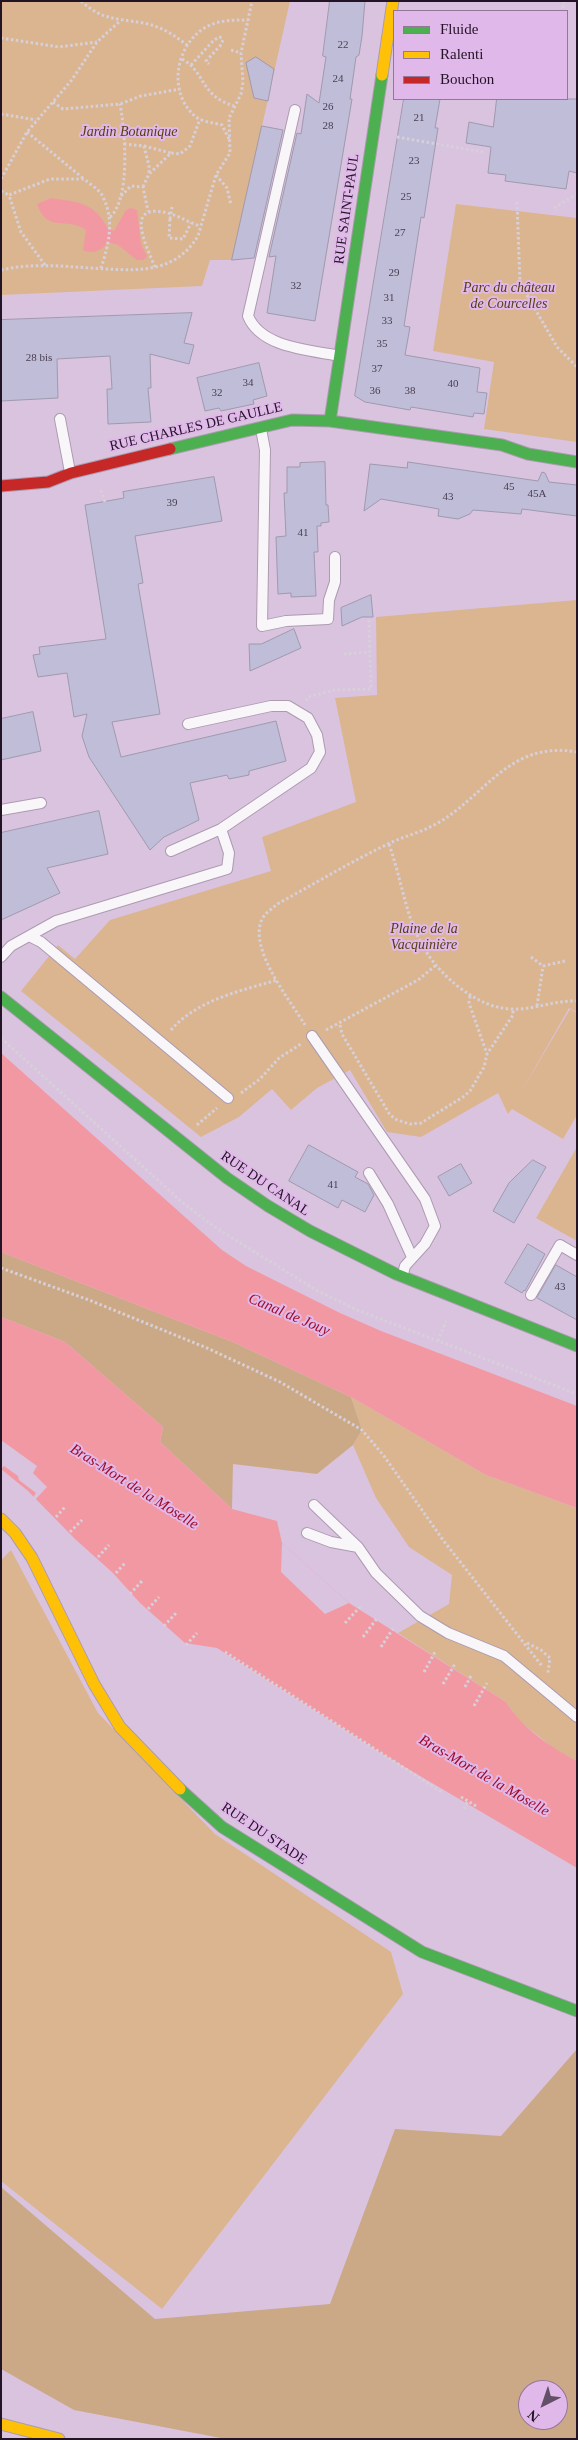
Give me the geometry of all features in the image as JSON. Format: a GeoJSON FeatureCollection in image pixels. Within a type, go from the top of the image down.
{"type":"FeatureCollection","features":[{"type":"Feature","properties":{"kind":"main road","name":"RUE SAINT-PAUL"},"geometry":{"type":"LineString","coordinates":[[330,421],[393,1]]}},
{"type":"Feature","properties":{"kind":"main road","name":"RUE CHARLES DE GAULLE"},"geometry":{"type":"LineString","coordinates":[[1,486],[48,482],[70,472],[292,420],[330,421],[502,445],[528,454],[577,462]]}},
{"type":"Feature","properties":{"kind":"main road","name":"RUE DU CANAL"},"geometry":{"type":"LineString","coordinates":[[1,997],[181,1142],[266,1206],[307,1231],[402,1277],[577,1346]]}},
{"type":"Feature","properties":{"kind":"main road","name":"RUE DU STADE"},"geometry":{"type":"LineString","coordinates":[[1,1519],[15,1533],[32,1558],[94,1684],[120,1727],[186,1795],[222,1827],[422,1952],[577,2011]]}},
{"type":"Feature","properties":{"kind":"main road"},"geometry":{"type":"LineString","coordinates":[[1,2424],[59,2439]]}},
{"type":"Feature","properties":{"kind":"lane"},"geometry":{"type":"LineString","coordinates":[[295,110],[248,316],[252,327],[283,345],[341,356]]}},
{"type":"Feature","properties":{"kind":"lane"},"geometry":{"type":"LineString","coordinates":[[60,419],[70,472]]}},
{"type":"Feature","properties":{"kind":"lane"},"geometry":{"type":"LineString","coordinates":[[260,427],[265,450],[262,626],[286,621],[328,619],[330,600],[336,582],[335,557]]}},
{"type":"Feature","properties":{"kind":"lane"},"geometry":{"type":"LineString","coordinates":[[171,851],[222,829],[311,768],[320,752],[317,735],[308,718],[300,711],[288,706],[272,706],[188,724]]}},
{"type":"Feature","properties":{"kind":"lane"},"geometry":{"type":"LineString","coordinates":[[1,810],[41,803]]}},
{"type":"Feature","properties":{"kind":"lane"},"geometry":{"type":"LineString","coordinates":[[1,957],[12,946],[56,922],[227,869],[229,853],[222,829]]}},
{"type":"Feature","properties":{"kind":"lane"},"geometry":{"type":"LineString","coordinates":[[29,936],[41,942],[228,1098]]}},
{"type":"Feature","properties":{"kind":"lane"},"geometry":{"type":"LineString","coordinates":[[312,1036],[425,1199],[434,1226],[425,1244],[412,1256],[402,1277]]}},
{"type":"Feature","properties":{"kind":"lane"},"geometry":{"type":"LineString","coordinates":[[369,1173],[388,1204],[412,1256]]}},
{"type":"Feature","properties":{"kind":"lane"},"geometry":{"type":"LineString","coordinates":[[531,1295],[560,1246],[577,1256]]}},
{"type":"Feature","properties":{"kind":"lane"},"geometry":{"type":"LineString","coordinates":[[314,1505],[358,1547],[376,1574],[420,1616],[448,1634],[504,1656],[577,1717]]}},
{"type":"Feature","properties":{"kind":"lane"},"geometry":{"type":"LineString","coordinates":[[307,1533],[331,1542],[358,1547]]}},
{"type":"Feature","properties":{"kind":"path"},"geometry":{"type":"LineString","coordinates":[[81,1],[95,12],[120,21],[144,23],[159,28],[188,46]]}},
{"type":"Feature","properties":{"kind":"path"},"geometry":{"type":"LineString","coordinates":[[1,270],[20,266],[45,265],[133,271],[155,267],[172,261],[184,252],[198,236],[216,175],[230,153],[229,118],[241,94],[243,82],[240,53],[252,1]]}},
{"type":"Feature","properties":{"kind":"path"},"geometry":{"type":"LineString","coordinates":[[563,8],[564,1]]}},
{"type":"Feature","properties":{"kind":"path"},"geometry":{"type":"LineString","coordinates":[[229,140],[222,125],[200,119],[184,101],[177,71],[188,46],[196,35],[211,25],[222,21],[248,20]]}},
{"type":"Feature","properties":{"kind":"path"},"geometry":{"type":"LineString","coordinates":[[1,179],[27,132],[36,120],[53,102],[97,42],[120,21]]}},
{"type":"Feature","properties":{"kind":"path"},"geometry":{"type":"LineString","coordinates":[[191,65],[214,40],[220,37],[223,40],[206,61],[209,64]]}},
{"type":"Feature","properties":{"kind":"path"},"geometry":{"type":"LineString","coordinates":[[1,38],[59,47],[97,42]]}},
{"type":"Feature","properties":{"kind":"path"},"geometry":{"type":"LineString","coordinates":[[231,50],[240,53]]}},
{"type":"Feature","properties":{"kind":"path"},"geometry":{"type":"LineString","coordinates":[[182,59],[191,65],[203,85],[213,96],[234,106]]}},
{"type":"Feature","properties":{"kind":"path"},"geometry":{"type":"LineString","coordinates":[[53,102],[63,110],[120,104],[141,96],[180,89]]}},
{"type":"Feature","properties":{"kind":"path"},"geometry":{"type":"LineString","coordinates":[[110,217],[116,212],[123,184],[124,123],[120,104]]}},
{"type":"Feature","properties":{"kind":"path"},"geometry":{"type":"LineString","coordinates":[[1,114],[36,120]]}},
{"type":"Feature","properties":{"kind":"path"},"geometry":{"type":"LineString","coordinates":[[124,144],[144,146],[180,154],[190,146],[200,119]]}},
{"type":"Feature","properties":{"kind":"path"},"geometry":{"type":"LineString","coordinates":[[27,132],[101,194],[110,217],[108,248],[101,268]]}},
{"type":"Feature","properties":{"kind":"path"},"geometry":{"type":"LineString","coordinates":[[374,133],[483,152]]}},
{"type":"Feature","properties":{"kind":"path"},"geometry":{"type":"LineString","coordinates":[[144,146],[149,166],[149,174],[144,187],[148,211]]}},
{"type":"Feature","properties":{"kind":"path"},"geometry":{"type":"LineString","coordinates":[[149,174],[171,153]]}},
{"type":"Feature","properties":{"kind":"path"},"geometry":{"type":"LineString","coordinates":[[216,175],[227,188],[231,205]]}},
{"type":"Feature","properties":{"kind":"path"},"geometry":{"type":"LineString","coordinates":[[9,195],[50,179],[84,179]]}},
{"type":"Feature","properties":{"kind":"path"},"geometry":{"type":"LineString","coordinates":[[120,197],[131,186],[144,187]]}},
{"type":"Feature","properties":{"kind":"path"},"geometry":{"type":"LineString","coordinates":[[1,191],[9,195],[21,232],[45,265]]}},
{"type":"Feature","properties":{"kind":"path"},"geometry":{"type":"LineString","coordinates":[[554,208],[577,194]]}},
{"type":"Feature","properties":{"kind":"path"},"geometry":{"type":"LineString","coordinates":[[517,202],[520,283],[557,348],[577,368]]}},
{"type":"Feature","properties":{"kind":"path"},"geometry":{"type":"LineString","coordinates":[[172,208],[169,238],[183,238],[191,223]]}},
{"type":"Feature","properties":{"kind":"path"},"geometry":{"type":"LineString","coordinates":[[148,211],[174,214],[200,226]]}},
{"type":"Feature","properties":{"kind":"path"},"geometry":{"type":"LineString","coordinates":[[148,211],[143,216],[141,225],[144,244],[155,267]]}},
{"type":"Feature","properties":{"kind":"path"},"geometry":{"type":"LineString","coordinates":[[300,711],[308,697],[334,690],[371,689],[369,620]]}},
{"type":"Feature","properties":{"kind":"path"},"geometry":{"type":"LineString","coordinates":[[344,654],[370,652]]}},
{"type":"Feature","properties":{"kind":"path"},"geometry":{"type":"LineString","coordinates":[[312,1036],[277,980],[261,950],[259,928],[266,914],[279,903],[389,844],[430,827],[446,818],[490,779],[511,764],[553,750],[577,752]]}},
{"type":"Feature","properties":{"kind":"path"},"geometry":{"type":"LineString","coordinates":[[389,844],[408,913],[420,944],[435,966],[470,995],[487,1006],[513,1009],[564,1001],[577,1001]]}},
{"type":"Feature","properties":{"kind":"path"},"geometry":{"type":"LineString","coordinates":[[531,956],[543,966]]}},
{"type":"Feature","properties":{"kind":"path"},"geometry":{"type":"LineString","coordinates":[[543,966],[565,961]]}},
{"type":"Feature","properties":{"kind":"path"},"geometry":{"type":"LineString","coordinates":[[181,1142],[228,1098],[246,1091],[279,1058],[312,1036],[340,1025],[418,980],[435,966]]}},
{"type":"Feature","properties":{"kind":"path"},"geometry":{"type":"LineString","coordinates":[[537,1006],[543,966]]}},
{"type":"Feature","properties":{"kind":"path"},"geometry":{"type":"LineString","coordinates":[[161,1042],[178,1022],[199,1007],[277,980]]}},
{"type":"Feature","properties":{"kind":"path"},"geometry":{"type":"LineString","coordinates":[[470,995],[470,1003],[487,1054]]}},
{"type":"Feature","properties":{"kind":"path"},"geometry":{"type":"LineString","coordinates":[[340,1025],[342,1034],[390,1114],[397,1120],[410,1124],[421,1123],[470,1091],[484,1067],[487,1054],[513,1015],[513,1009]]}},
{"type":"Feature","properties":{"kind":"path"},"geometry":{"type":"LineString","coordinates":[[1,1038],[183,1203],[216,1228],[278,1268],[316,1290],[357,1310],[577,1394]]}},
{"type":"Feature","properties":{"kind":"path"},"geometry":{"type":"LineString","coordinates":[[1,1268],[89,1300],[207,1348],[280,1382],[362,1430],[384,1456],[443,1540],[525,1642],[547,1674],[555,1698]]}},
{"type":"Feature","properties":{"kind":"path"},"geometry":{"type":"LineString","coordinates":[[56,1517],[66,1506]]}},
{"type":"Feature","properties":{"kind":"path"},"geometry":{"type":"LineString","coordinates":[[70,1532],[82,1520]]}},
{"type":"Feature","properties":{"kind":"path"},"geometry":{"type":"LineString","coordinates":[[98,1557],[109,1545]]}},
{"type":"Feature","properties":{"kind":"path"},"geometry":{"type":"LineString","coordinates":[[116,1573],[126,1562]]}},
{"type":"Feature","properties":{"kind":"path"},"geometry":{"type":"LineString","coordinates":[[130,1594],[142,1581]]}},
{"type":"Feature","properties":{"kind":"path"},"geometry":{"type":"LineString","coordinates":[[148,1609],[159,1597]]}},
{"type":"Feature","properties":{"kind":"path"},"geometry":{"type":"LineString","coordinates":[[345,1623],[361,1606]]}},
{"type":"Feature","properties":{"kind":"path"},"geometry":{"type":"LineString","coordinates":[[164,1626],[177,1612]]}},
{"type":"Feature","properties":{"kind":"path"},"geometry":{"type":"LineString","coordinates":[[363,1637],[378,1617]]}},
{"type":"Feature","properties":{"kind":"path"},"geometry":{"type":"LineString","coordinates":[[381,1648],[394,1627]]}},
{"type":"Feature","properties":{"kind":"path"},"geometry":{"type":"LineString","coordinates":[[186,1645],[196,1632]]}},
{"type":"Feature","properties":{"kind":"path"},"geometry":{"type":"LineString","coordinates":[[525,1642],[541,1650],[550,1658],[547,1674]]}},
{"type":"Feature","properties":{"kind":"path"},"geometry":{"type":"LineString","coordinates":[[225,1652],[443,1793]]}},
{"type":"Feature","properties":{"kind":"path"},"geometry":{"type":"LineString","coordinates":[[424,1672],[435,1652]]}},
{"type":"Feature","properties":{"kind":"path"},"geometry":{"type":"LineString","coordinates":[[443,1684],[455,1664]]}},
{"type":"Feature","properties":{"kind":"path"},"geometry":{"type":"LineString","coordinates":[[465,1687],[472,1674]]}},
{"type":"Feature","properties":{"kind":"path"},"geometry":{"type":"LineString","coordinates":[[474,1706],[487,1684]]}},
{"type":"Feature","properties":{"kind":"path"},"geometry":{"type":"LineString","coordinates":[[398,1770],[401,1766]]}},
{"type":"Feature","properties":{"kind":"path"},"geometry":{"type":"LineString","coordinates":[[460,1797],[476,1806]]}},
{"type":"Feature","properties":{"kind":"path"},"geometry":{"type":"LineString","coordinates":[[464,1809],[468,1801]]}},
{"type":"Feature","properties":{"kind":"green space","name":"Jardin Botanique"},"geometry":{"type":"Polygon","coordinates":[[[1,1],[290,1],[232,260],[210,260],[202,286],[1,295],[1,1]]]}},
{"type":"Feature","properties":{"kind":"green space","name":"Parc du château de Courcelles"},"geometry":{"type":"Polygon","coordinates":[[[456,204],[577,218],[577,442],[484,429],[494,362],[433,351],[456,204]]]}},
{"type":"Feature","properties":{"kind":"green space","name":"Plaine de la Vacquinière"},"geometry":{"type":"Polygon","coordinates":[[[577,600],[577,1012],[569,1008],[520,1094],[570,1009],[577,1013],[577,1115],[563,1139],[512,1109],[508,1114],[498,1093],[421,1137],[387,1132],[350,1070],[317,1088],[291,1110],[272,1089],[239,1117],[201,1137],[21,991],[58,945],[75,959],[110,920],[271,871],[262,837],[356,802],[335,698],[377,695],[376,617],[577,600]]]}},
{"type":"Feature","properties":{"kind":"green space"},"geometry":{"type":"Polygon","coordinates":[[[577,1147],[577,1241],[536,1218],[577,1147]]]}},
{"type":"Feature","properties":{"kind":"green space"},"geometry":{"type":"Polygon","coordinates":[[[351,1397],[486,1475],[577,1508],[577,1761],[556,1750],[518,1720],[506,1702],[398,1633],[449,1604],[452,1575],[409,1547],[376,1498],[353,1445],[362,1430],[351,1397]]]}},
{"type":"Feature","properties":{"kind":"green space"},"geometry":{"type":"Polygon","coordinates":[[[11,1550],[98,1713],[215,1834],[391,1952],[403,1994],[162,2309],[1,2181],[1,1560],[11,1550]]]}},
{"type":"Feature","properties":{"kind":"shaded area"},"geometry":{"type":"Polygon","coordinates":[[[1,1252],[233,1342],[351,1397],[362,1430],[353,1445],[317,1474],[233,1464],[232,1509],[160,1442],[163,1427],[65,1342],[1,1317],[1,1252]]]}},
{"type":"Feature","properties":{"kind":"shaded area"},"geometry":{"type":"Polygon","coordinates":[[[577,2049],[577,2439],[226,2439],[74,2410],[1,2369],[1,2187],[155,2319],[330,2304],[395,2129],[501,2136],[577,2049]]]}},
{"type":"Feature","properties":{"kind":"water"},"geometry":{"type":"Polygon","coordinates":[[[51,198],[78,203],[91,208],[103,220],[108,229],[114,231],[126,210],[131,208],[137,210],[141,244],[147,256],[144,260],[137,260],[118,245],[108,242],[97,251],[83,250],[86,230],[72,224],[52,222],[41,213],[37,204],[51,198]]]}},
{"type":"Feature","properties":{"kind":"water","name":"Canal de Jouy"},"geometry":{"type":"Polygon","coordinates":[[[1,1053],[222,1250],[246,1266],[340,1313],[381,1331],[577,1406],[577,1508],[486,1475],[351,1397],[233,1342],[1,1252],[1,1053]]]}},
{"type":"Feature","properties":{"kind":"water","name":"Bras-Mort de la Moselle"},"geometry":{"type":"Polygon","coordinates":[[[1,1317],[65,1342],[163,1427],[160,1442],[232,1509],[277,1521],[282,1543],[349,1603],[506,1702],[520,1720],[537,1736],[577,1761],[577,1868],[379,1752],[217,1648],[185,1643],[140,1603],[113,1573],[75,1539],[28,1491],[1,1469],[1,1317]]]}},
{"type":"Feature","properties":{"kind":"pier"},"geometry":{"type":"Polygon","coordinates":[[[1,1440],[37,1466],[33,1473],[47,1487],[34,1501],[32,1499],[36,1493],[4,1466],[1,1469],[1,1440]]]}},
{"type":"Feature","properties":{"kind":"pier"},"geometry":{"type":"Polygon","coordinates":[[[282,1543],[349,1603],[325,1614],[281,1572],[282,1543]]]}},
{"type":"Feature","properties":{"kind":"building"},"geometry":{"type":"Polygon","coordinates":[[[330,1],[365,1],[362,36],[359,55],[356,57],[350,99],[352,99],[315,321],[267,313],[276,256],[269,257],[297,133],[301,134],[307,94],[319,103],[326,57],[323,56],[330,1]]]}},
{"type":"Feature","properties":{"kind":"building"},"geometry":{"type":"Polygon","coordinates":[[[256,57],[274,69],[268,101],[254,98],[246,63],[256,57]]]}},
{"type":"Feature","properties":{"kind":"building"},"geometry":{"type":"Polygon","coordinates":[[[577,99],[577,173],[569,171],[566,189],[505,181],[506,175],[488,173],[491,147],[466,143],[469,122],[493,127],[497,100],[577,99]]]}},
{"type":"Feature","properties":{"kind":"building"},"geometry":{"type":"Polygon","coordinates":[[[404,100],[440,100],[435,128],[438,128],[424,218],[421,217],[404,326],[410,327],[405,355],[480,368],[477,392],[487,393],[484,414],[474,413],[473,417],[411,407],[410,410],[365,402],[355,396],[404,100]]]}},
{"type":"Feature","properties":{"kind":"building"},"geometry":{"type":"Polygon","coordinates":[[[262,126],[283,130],[254,258],[232,260],[262,126]]]}},
{"type":"Feature","properties":{"kind":"building"},"geometry":{"type":"Polygon","coordinates":[[[192,313],[184,343],[194,345],[189,364],[150,354],[151,388],[148,388],[151,422],[108,424],[107,389],[112,389],[110,356],[57,359],[58,398],[1,401],[1,320],[192,313]]]}},
{"type":"Feature","properties":{"kind":"building"},"geometry":{"type":"Polygon","coordinates":[[[259,363],[267,396],[253,400],[254,404],[221,411],[219,408],[205,411],[197,378],[259,363]]]}},
{"type":"Feature","properties":{"kind":"building"},"geometry":{"type":"Polygon","coordinates":[[[325,462],[326,505],[328,505],[329,522],[321,523],[321,526],[317,526],[318,552],[314,552],[316,596],[291,597],[291,593],[278,594],[276,537],[286,536],[284,493],[287,493],[287,467],[300,467],[300,463],[325,462]]]}},
{"type":"Feature","properties":{"kind":"building"},"geometry":{"type":"Polygon","coordinates":[[[408,462],[538,481],[542,472],[545,473],[549,482],[577,485],[577,516],[522,509],[521,514],[473,510],[470,514],[458,519],[438,516],[439,509],[381,499],[364,511],[370,464],[407,468],[408,462]]]}},
{"type":"Feature","properties":{"kind":"building"},"geometry":{"type":"Polygon","coordinates":[[[214,477],[222,521],[135,536],[143,583],[138,584],[160,714],[112,722],[121,757],[276,721],[286,761],[249,771],[249,775],[229,779],[227,775],[190,783],[199,820],[164,837],[150,850],[89,757],[82,736],[87,714],[74,717],[67,673],[38,677],[33,655],[40,654],[39,647],[106,639],[85,505],[124,498],[123,492],[214,477]]]}},
{"type":"Feature","properties":{"kind":"building"},"geometry":{"type":"Polygon","coordinates":[[[371,595],[373,617],[362,617],[342,626],[341,608],[371,595]]]}},
{"type":"Feature","properties":{"kind":"building"},"geometry":{"type":"Polygon","coordinates":[[[294,629],[301,648],[250,671],[249,644],[261,644],[294,629]]]}},
{"type":"Feature","properties":{"kind":"building"},"geometry":{"type":"Polygon","coordinates":[[[33,712],[41,751],[1,760],[1,719],[33,712]]]}},
{"type":"Feature","properties":{"kind":"building"},"geometry":{"type":"Polygon","coordinates":[[[99,811],[108,854],[47,868],[60,893],[1,920],[1,833],[99,811]]]}},
{"type":"Feature","properties":{"kind":"building"},"geometry":{"type":"Polygon","coordinates":[[[309,1145],[358,1172],[355,1177],[368,1184],[374,1195],[365,1212],[342,1200],[338,1208],[289,1181],[309,1145]]]}},
{"type":"Feature","properties":{"kind":"building"},"geometry":{"type":"Polygon","coordinates":[[[533,1160],[546,1167],[514,1223],[493,1211],[509,1183],[533,1160]]]}},
{"type":"Feature","properties":{"kind":"building"},"geometry":{"type":"Polygon","coordinates":[[[461,1164],[472,1183],[449,1196],[438,1177],[461,1164]]]}},
{"type":"Feature","properties":{"kind":"building"},"geometry":{"type":"Polygon","coordinates":[[[528,1244],[545,1254],[525,1291],[522,1293],[505,1283],[528,1244]]]}},
{"type":"Feature","properties":{"kind":"building"},"geometry":{"type":"Polygon","coordinates":[[[556,1265],[577,1277],[577,1320],[537,1298],[556,1265]]]}},
{"type":"Feature","properties":{"kind":"traffic: fast"},"geometry":{"type":"LineString","coordinates":[[330,421],[382,75]]}},
{"type":"Feature","properties":{"kind":"traffic: fast"},"geometry":{"type":"LineString","coordinates":[[170,449],[292,420],[330,421],[502,445],[528,454],[577,462]]}},
{"type":"Feature","properties":{"kind":"traffic: fast"},"geometry":{"type":"LineString","coordinates":[[1,997],[227,1178],[268,1206],[310,1231],[396,1274],[577,1346]]}},
{"type":"Feature","properties":{"kind":"traffic: fast"},"geometry":{"type":"LineString","coordinates":[[180,1789],[222,1827],[422,1952],[577,2011]]}},
{"type":"Feature","properties":{"kind":"traffic: slow"},"geometry":{"type":"LineString","coordinates":[[382,75],[393,1]]}},
{"type":"Feature","properties":{"kind":"traffic: slow"},"geometry":{"type":"LineString","coordinates":[[1,1519],[15,1533],[32,1558],[94,1684],[120,1727],[180,1789]]}},
{"type":"Feature","properties":{"kind":"traffic: slow"},"geometry":{"type":"LineString","coordinates":[[1,2424],[59,2439]]}},
{"type":"Feature","properties":{"kind":"traffic: jam"},"geometry":{"type":"LineString","coordinates":[[1,486],[48,482],[71,473],[170,449]]}}]}
